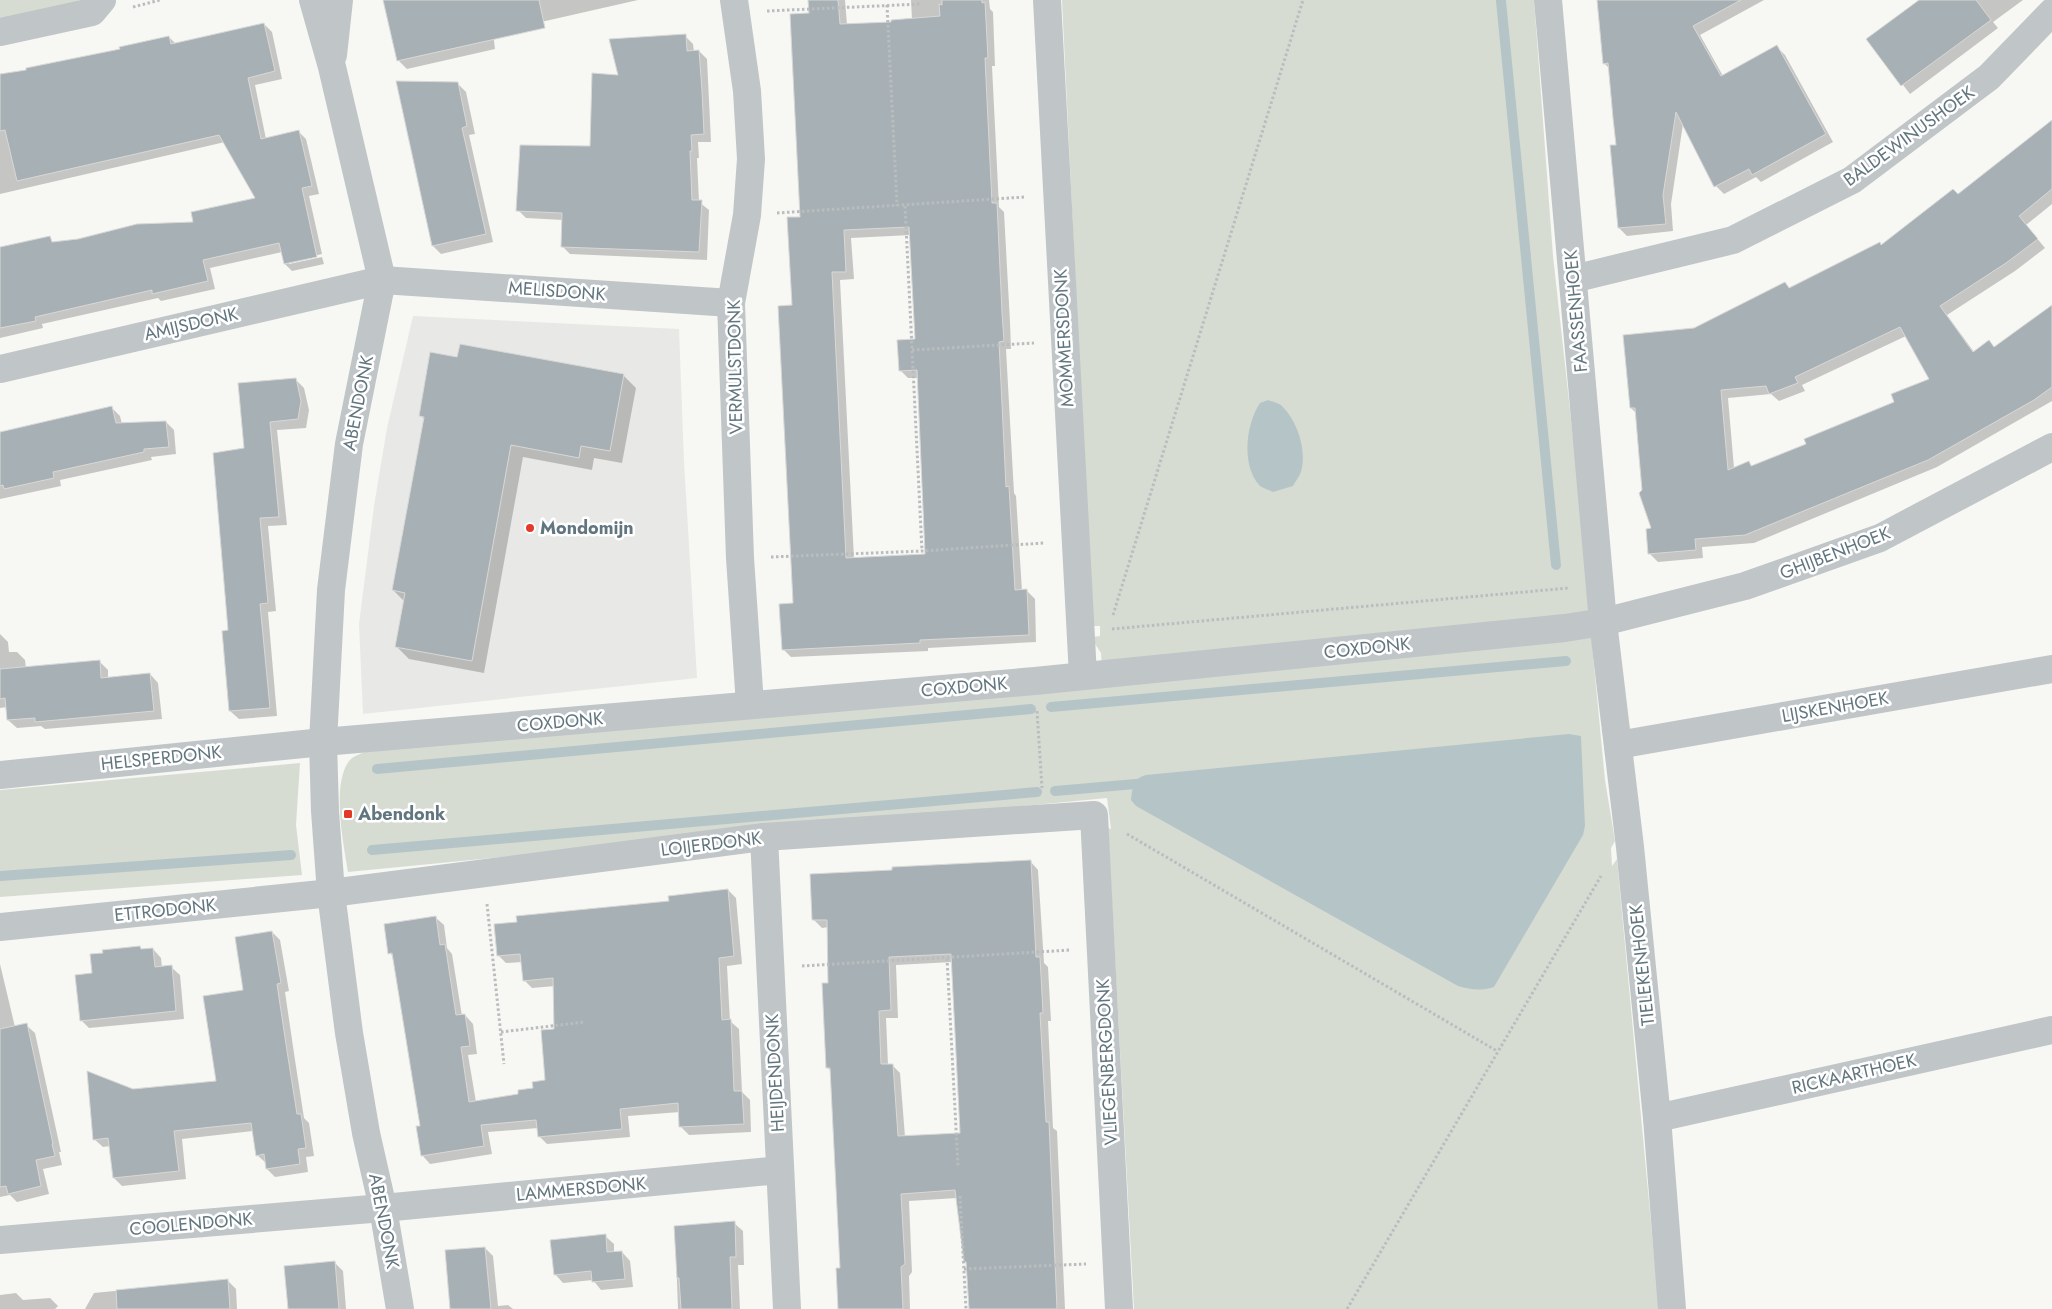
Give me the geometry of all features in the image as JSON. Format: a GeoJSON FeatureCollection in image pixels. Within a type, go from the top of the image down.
{"type":"FeatureCollection","features":[{"type":"Feature","properties":{"kind":"street"},"geometry":{"type":"LineString","coordinates":[[0,32],[92,12],[102,0]]}},
{"type":"Feature","properties":{"kind":"street","name":"ABENDONK"},"geometry":{"type":"LineString","coordinates":[[313,0],[332,67],[382,280],[349,444],[331,590],[323,742],[325,811],[331,892],[349,1033],[366,1133],[383,1208],[400,1309]]}},
{"type":"Feature","properties":{"kind":"street","name":"ABENDONK"},"geometry":{"type":"LineString","coordinates":[[332,67],[339,0]]}},
{"type":"Feature","properties":{"kind":"street","name":"MOMMERSDONK"},"geometry":{"type":"LineString","coordinates":[[1047,0],[1083,676]]}},
{"type":"Feature","properties":{"kind":"street","name":"FAASSENHOEK"},"geometry":{"type":"LineString","coordinates":[[1548,0],[1604,622]]}},
{"type":"Feature","properties":{"kind":"street","name":"VERMULSTDONK"},"geometry":{"type":"LineString","coordinates":[[736,6],[747,91],[751,159],[747,215],[731,303],[740,558],[750,706]]}},
{"type":"Feature","properties":{"kind":"street","name":"BALDEWINUSHOEK"},"geometry":{"type":"LineString","coordinates":[[1573,279],[1733,240],[1852,180],[1988,77],[2052,12]]}},
{"type":"Feature","properties":{"kind":"street","name":"MELISDONK"},"geometry":{"type":"LineString","coordinates":[[382,280],[731,303]]}},
{"type":"Feature","properties":{"kind":"street","name":"AMIJSDONK"},"geometry":{"type":"LineString","coordinates":[[0,368],[382,280]]}},
{"type":"Feature","properties":{"kind":"street","name":"GHIJBENHOEK"},"geometry":{"type":"LineString","coordinates":[[1604,622],[1745,586],[1880,538],[2052,447]]}},
{"type":"Feature","properties":{"kind":"street","name":"COXDONK"},"geometry":{"type":"LineString","coordinates":[[323,742],[1035,681],[1566,628],[1604,622]]}},
{"type":"Feature","properties":{"kind":"street","name":"TIELEKENHOEK"},"geometry":{"type":"LineString","coordinates":[[1604,622],[1630,847],[1657,1118],[1672,1309]]}},
{"type":"Feature","properties":{"kind":"street","name":"LIJSKENHOEK"},"geometry":{"type":"LineString","coordinates":[[1618,746],[2052,669]]}},
{"type":"Feature","properties":{"kind":"street","name":"HELSPERDONK"},"geometry":{"type":"LineString","coordinates":[[0,775],[323,742]]}},
{"type":"Feature","properties":{"kind":"street","name":"LOIJERDONK"},"geometry":{"type":"LineString","coordinates":[[331,892],[764,837],[1094,815]]}},
{"type":"Feature","properties":{"kind":"street","name":"VLIEGENBERGDONK"},"geometry":{"type":"LineString","coordinates":[[1094,815],[1119,1309]]}},
{"type":"Feature","properties":{"kind":"street","name":"HEIJDENDONK"},"geometry":{"type":"LineString","coordinates":[[764,837],[787,1309]]}},
{"type":"Feature","properties":{"kind":"street","name":"ETTRODONK"},"geometry":{"type":"LineString","coordinates":[[0,927],[331,892]]}},
{"type":"Feature","properties":{"kind":"street","name":"RICKAARTHOEK"},"geometry":{"type":"LineString","coordinates":[[1657,1118],[2052,1030]]}},
{"type":"Feature","properties":{"kind":"street","name":"LAMMERSDONK"},"geometry":{"type":"LineString","coordinates":[[383,1208],[780,1170]]}},
{"type":"Feature","properties":{"kind":"street","name":"COOLENDONK"},"geometry":{"type":"LineString","coordinates":[[0,1240],[383,1208]]}},
{"type":"Feature","properties":{"kind":"path"},"geometry":{"type":"LineString","coordinates":[[1303,0],[1108,630],[1600,584]]}},
{"type":"Feature","properties":{"kind":"path"},"geometry":{"type":"LineString","coordinates":[[736,6],[887,6],[921,4]]}},
{"type":"Feature","properties":{"kind":"path"},"geometry":{"type":"LineString","coordinates":[[887,6],[896,206]]}},
{"type":"Feature","properties":{"kind":"path"},"geometry":{"type":"LineString","coordinates":[[747,215],[1057,195]]}},
{"type":"Feature","properties":{"kind":"path"},"geometry":{"type":"LineString","coordinates":[[905,206],[922,551]]}},
{"type":"Feature","properties":{"kind":"path"},"geometry":{"type":"LineString","coordinates":[[912,350],[1065,341]]}},
{"type":"Feature","properties":{"kind":"path"},"geometry":{"type":"LineString","coordinates":[[740,558],[922,551],[1075,540]]}},
{"type":"Feature","properties":{"kind":"path"},"geometry":{"type":"LineString","coordinates":[[1035,681],[1044,818]]}},
{"type":"Feature","properties":{"kind":"path"},"geometry":{"type":"LineString","coordinates":[[1094,815],[1497,1051]]}},
{"type":"Feature","properties":{"kind":"path"},"geometry":{"type":"LineString","coordinates":[[1347,1309],[1615,853],[1630,847]]}},
{"type":"Feature","properties":{"kind":"path"},"geometry":{"type":"LineString","coordinates":[[484,873],[504,1064]]}},
{"type":"Feature","properties":{"kind":"path"},"geometry":{"type":"LineString","coordinates":[[770,968],[1101,948]]}},
{"type":"Feature","properties":{"kind":"path"},"geometry":{"type":"LineString","coordinates":[[946,958],[958,1166]]}},
{"type":"Feature","properties":{"kind":"path"},"geometry":{"type":"LineString","coordinates":[[501,1032],[585,1022]]}},
{"type":"Feature","properties":{"kind":"path"},"geometry":{"type":"LineString","coordinates":[[960,1196],[966,1309]]}},
{"type":"Feature","properties":{"kind":"path"},"geometry":{"type":"LineString","coordinates":[[964,1269],[1117,1263]]}},
{"type":"Feature","properties":{"kind":"shaded area"},"geometry":{"type":"Polygon","coordinates":[[[0,0],[87,0],[0,23],[0,0]]]}},
{"type":"Feature","properties":{"kind":"shaded area"},"geometry":{"type":"Polygon","coordinates":[[[1062,0],[1534,0],[1553,256],[1589,582],[1586,582],[1605,780],[1615,841],[1611,848],[1612,866],[1617,859],[1659,1309],[1134,1309],[1108,828],[1111,829],[1107,798],[348,872],[340,814],[341,782],[345,769],[351,759],[365,752],[1103,685],[1101,653],[1093,637],[1100,636],[1100,626],[1092,626],[1062,0]]]}},
{"type":"Feature","properties":{"kind":"shaded area","name":"Mondomijn"},"geometry":{"type":"Polygon","coordinates":[[[413,316],[679,329],[684,462],[697,678],[363,714],[359,624],[374,506],[387,428],[413,316]]]}},
{"type":"Feature","properties":{"kind":"shaded area"},"geometry":{"type":"Polygon","coordinates":[[[1268,400],[1281,405],[1293,420],[1300,437],[1303,455],[1301,472],[1293,486],[1273,492],[1259,485],[1253,476],[1247,444],[1255,412],[1260,403],[1268,400]]]}},
{"type":"Feature","properties":{"kind":"shaded area"},"geometry":{"type":"Polygon","coordinates":[[[1569,734],[1581,736],[1585,826],[1583,835],[1494,987],[1485,989],[1458,986],[1136,806],[1131,800],[1136,781],[1146,775],[1569,734]]]}},
{"type":"Feature","properties":{"kind":"shaded area"},"geometry":{"type":"Polygon","coordinates":[[[300,763],[296,825],[302,875],[0,897],[0,790],[300,763]]]}},
{"type":"Feature","properties":{"kind":"building"},"geometry":{"type":"Polygon","coordinates":[[[383,0],[539,0],[545,28],[397,61],[383,0]]]}},
{"type":"Feature","properties":{"kind":"building"},"geometry":{"type":"Polygon","coordinates":[[[808,0],[838,0],[840,24],[891,22],[891,20],[940,16],[939,4],[942,5],[942,0],[982,0],[982,3],[985,2],[988,58],[985,58],[992,203],[997,203],[1004,341],[999,342],[1006,487],[1009,486],[1015,590],[1027,589],[1029,635],[920,640],[920,643],[782,650],[779,604],[793,603],[778,306],[792,305],[787,217],[800,217],[790,14],[809,13],[808,0]],[[909,227],[844,230],[846,272],[832,272],[846,558],[925,554],[917,370],[899,371],[897,340],[915,339],[909,227]]]}},
{"type":"Feature","properties":{"kind":"building"},"geometry":{"type":"Polygon","coordinates":[[[1597,0],[1741,0],[1693,26],[1721,76],[1777,45],[1826,134],[1752,175],[1749,169],[1714,187],[1676,112],[1663,195],[1666,224],[1618,228],[1610,145],[1616,145],[1608,63],[1603,64],[1597,0]]]}},
{"type":"Feature","properties":{"kind":"building"},"geometry":{"type":"Polygon","coordinates":[[[1919,0],[1976,0],[1991,20],[1901,86],[1866,39],[1919,0]]]}},
{"type":"Feature","properties":{"kind":"building"},"geometry":{"type":"Polygon","coordinates":[[[264,23],[275,71],[248,78],[261,139],[299,130],[312,186],[302,188],[317,257],[284,264],[279,243],[203,260],[208,281],[152,294],[152,290],[35,317],[36,321],[0,328],[0,247],[50,236],[52,242],[78,239],[137,224],[193,222],[191,212],[255,198],[219,135],[17,181],[5,130],[0,131],[0,74],[120,49],[119,47],[169,36],[171,44],[264,23]]]}},
{"type":"Feature","properties":{"kind":"building"},"geometry":{"type":"Polygon","coordinates":[[[686,34],[687,51],[699,50],[702,91],[704,134],[691,135],[692,151],[690,151],[692,200],[702,200],[699,252],[561,247],[562,213],[516,211],[520,145],[590,146],[592,73],[618,75],[609,39],[686,34]]]}},
{"type":"Feature","properties":{"kind":"building"},"geometry":{"type":"Polygon","coordinates":[[[396,81],[458,82],[467,126],[462,128],[486,234],[432,246],[396,81]]]}},
{"type":"Feature","properties":{"kind":"building"},"geometry":{"type":"Polygon","coordinates":[[[2052,120],[2052,189],[2019,216],[2038,239],[2006,263],[1940,306],[1973,352],[1989,340],[1994,347],[2052,305],[2052,387],[2034,400],[1928,460],[1745,535],[1695,539],[1696,550],[1648,554],[1646,529],[1651,528],[1639,493],[1642,490],[1635,408],[1630,408],[1623,335],[1694,328],[1785,282],[1789,288],[1880,242],[1881,245],[1953,189],[1958,194],[2052,120]],[[1900,327],[1795,377],[1798,383],[1769,394],[1766,386],[1721,390],[1728,470],[1749,461],[1751,466],[1806,444],[1804,439],[1894,402],[1891,394],[1929,379],[1900,327]]]}},
{"type":"Feature","properties":{"kind":"building"},"geometry":{"type":"Polygon","coordinates":[[[460,344],[624,374],[610,451],[581,446],[579,458],[511,445],[472,661],[395,647],[405,593],[392,590],[424,417],[419,416],[430,352],[457,357],[460,344]]]}},
{"type":"Feature","properties":{"kind":"building"},"geometry":{"type":"Polygon","coordinates":[[[296,378],[301,401],[298,419],[270,422],[279,517],[260,518],[268,603],[260,604],[270,708],[229,711],[222,631],[228,630],[213,453],[244,448],[238,383],[296,378]]]}},
{"type":"Feature","properties":{"kind":"building"},"geometry":{"type":"Polygon","coordinates":[[[112,406],[116,423],[166,421],[169,447],[144,449],[144,452],[53,472],[54,478],[4,489],[3,485],[0,486],[0,432],[112,406]]]}},
{"type":"Feature","properties":{"kind":"building"},"geometry":{"type":"Polygon","coordinates":[[[100,660],[101,678],[150,673],[154,711],[35,722],[35,718],[7,720],[5,698],[0,699],[0,669],[100,660]]]}},
{"type":"Feature","properties":{"kind":"building"},"geometry":{"type":"Polygon","coordinates":[[[1031,860],[1036,957],[1040,957],[1043,1013],[1040,1013],[1046,1122],[1049,1122],[1057,1309],[969,1309],[966,1262],[964,1262],[955,1190],[901,1194],[905,1264],[901,1267],[903,1309],[838,1309],[836,1268],[840,1268],[830,1068],[826,1068],[822,983],[828,983],[827,920],[812,920],[810,874],[892,870],[892,867],[1031,860]],[[951,954],[889,957],[891,1010],[879,1011],[881,1064],[893,1064],[898,1136],[960,1133],[951,954]]]}},
{"type":"Feature","properties":{"kind":"building"},"geometry":{"type":"Polygon","coordinates":[[[728,889],[734,956],[719,958],[722,1020],[731,1019],[734,1091],[742,1091],[744,1124],[679,1127],[678,1103],[620,1109],[622,1129],[538,1137],[536,1120],[481,1125],[484,1146],[421,1156],[416,1126],[420,1126],[392,953],[388,954],[384,924],[436,916],[440,945],[445,944],[456,1015],[465,1014],[470,1046],[461,1047],[469,1102],[518,1094],[518,1090],[533,1088],[532,1082],[545,1080],[541,1030],[554,1029],[553,978],[523,981],[520,954],[497,956],[494,924],[517,922],[516,916],[669,901],[668,896],[728,889]]]}},
{"type":"Feature","properties":{"kind":"building"},"geometry":{"type":"Polygon","coordinates":[[[272,931],[281,983],[277,984],[287,1051],[297,1114],[301,1114],[306,1148],[298,1149],[300,1164],[266,1169],[264,1154],[256,1156],[251,1123],[174,1131],[179,1171],[113,1178],[108,1138],[93,1140],[87,1071],[133,1089],[216,1081],[203,996],[243,990],[235,937],[272,931]]]}},
{"type":"Feature","properties":{"kind":"building"},"geometry":{"type":"Polygon","coordinates":[[[140,946],[141,949],[153,948],[155,967],[172,965],[176,1011],[80,1021],[75,975],[92,973],[90,954],[103,953],[102,950],[140,946]]]}},
{"type":"Feature","properties":{"kind":"building"},"geometry":{"type":"Polygon","coordinates":[[[27,1023],[55,1156],[36,1160],[41,1186],[8,1194],[6,1186],[0,1187],[0,1029],[27,1023]]]}},
{"type":"Feature","properties":{"kind":"building"},"geometry":{"type":"Polygon","coordinates":[[[735,1221],[736,1257],[730,1257],[732,1309],[681,1309],[674,1226],[735,1221]]]}},
{"type":"Feature","properties":{"kind":"building"},"geometry":{"type":"Polygon","coordinates":[[[606,1234],[607,1252],[622,1251],[625,1279],[592,1282],[591,1271],[554,1275],[550,1240],[606,1234]]]}},
{"type":"Feature","properties":{"kind":"building"},"geometry":{"type":"Polygon","coordinates":[[[485,1247],[491,1309],[450,1309],[445,1250],[485,1247]]]}},
{"type":"Feature","properties":{"kind":"building"},"geometry":{"type":"Polygon","coordinates":[[[335,1261],[339,1309],[288,1309],[284,1266],[335,1261]]]}},
{"type":"Feature","properties":{"kind":"building"},"geometry":{"type":"Polygon","coordinates":[[[228,1279],[230,1309],[117,1309],[116,1290],[228,1279]]]}},
{"type":"Feature","properties":{"kind":"waterway"},"geometry":{"type":"LineString","coordinates":[[1501,1],[1556,565]]}},
{"type":"Feature","properties":{"kind":"waterway"},"geometry":{"type":"LineString","coordinates":[[1051,707],[1566,661]]}},
{"type":"Feature","properties":{"kind":"waterway"},"geometry":{"type":"LineString","coordinates":[[377,769],[1031,709]]}},
{"type":"Feature","properties":{"kind":"waterway"},"geometry":{"type":"LineString","coordinates":[[1055,791],[1147,783]]}},
{"type":"Feature","properties":{"kind":"waterway"},"geometry":{"type":"LineString","coordinates":[[372,850],[1037,792]]}},
{"type":"Feature","properties":{"kind":"waterway"},"geometry":{"type":"LineString","coordinates":[[0,876],[291,855]]}},
{"type":"Feature","properties":{"kind":"place","name":"Mondomijn"},"geometry":{"type":"Point","coordinates":[530,528]}},
{"type":"Feature","properties":{"kind":"place","name":"Abendonk"},"geometry":{"type":"Point","coordinates":[348,814]}}]}
